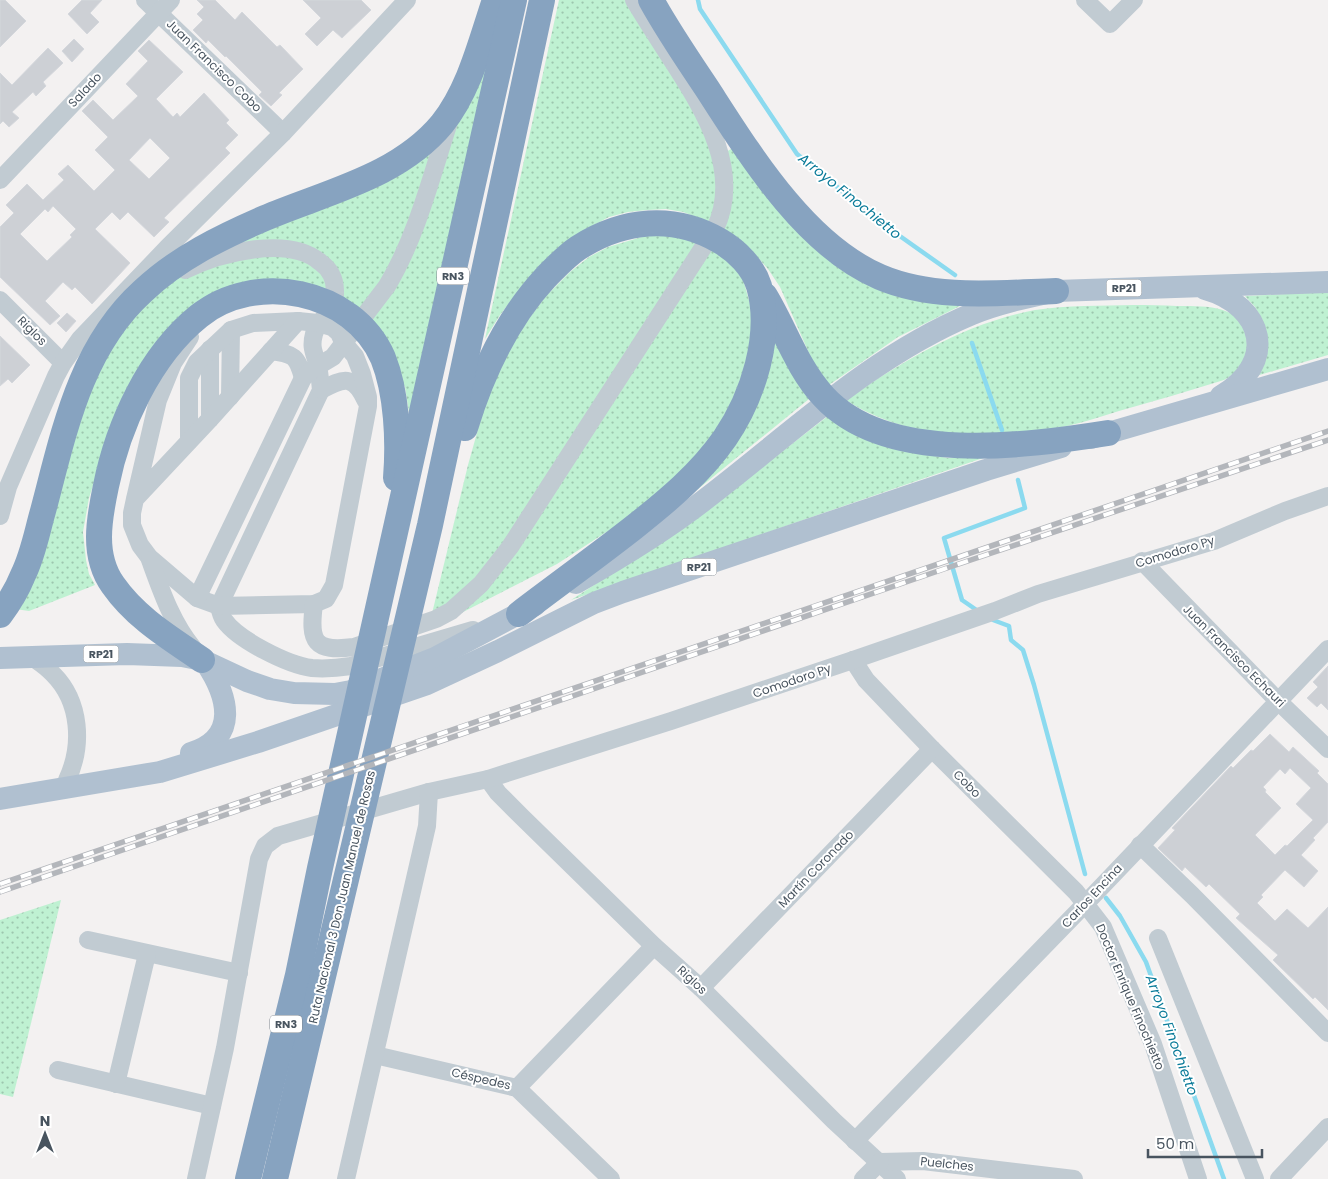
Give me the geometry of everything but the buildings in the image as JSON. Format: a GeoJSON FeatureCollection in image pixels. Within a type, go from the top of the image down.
{"type":"FeatureCollection","features":[{"type":"Feature","properties":{"kind":"highway"},"geometry":{"type":"LineString","coordinates":[[0,616],[24,574],[33,550],[67,424],[83,376],[97,348],[124,308],[176,264],[211,243],[266,218],[355,183],[395,164],[428,138],[442,124],[467,82],[495,0]]}},
{"type":"Feature","properties":{"kind":"highway","name":"RN3"},"geometry":{"type":"LineString","coordinates":[[391,551],[514,0]]}},
{"type":"Feature","properties":{"kind":"highway","name":"RN3"},"geometry":{"type":"LineString","coordinates":[[430,524],[542,0]]}},
{"type":"Feature","properties":{"kind":"highway"},"geometry":{"type":"LineString","coordinates":[[651,0],[739,138],[763,172],[797,214],[838,252],[880,277],[930,290],[963,293],[1056,291]]}},
{"type":"Feature","properties":{"kind":"highway"},"geometry":{"type":"LineString","coordinates":[[430,524],[494,351],[520,309],[557,266],[576,249],[620,228],[642,224],[665,222],[687,226],[706,232],[730,247],[741,257],[752,272],[798,359],[818,390],[839,411],[870,428],[891,435],[943,445],[982,446],[1025,444],[1108,433]]}},
{"type":"Feature","properties":{"kind":"highway"},"geometry":{"type":"LineString","coordinates":[[513,617],[614,543],[674,495],[694,475],[726,436],[739,415],[756,372],[763,327],[759,285]]}},
{"type":"Feature","properties":{"kind":"highway"},"geometry":{"type":"LineString","coordinates":[[204,662],[140,617],[112,585],[100,554],[99,533],[110,463],[122,429],[140,391],[161,357],[179,336],[199,316],[221,302],[247,294],[268,291],[292,292],[320,311],[334,306],[368,333],[383,359],[396,414],[397,472],[391,551]]}},
{"type":"Feature","properties":{"kind":"highway","name":"Ruta Nacional 3 Don Juan Manuel de Rosas"},"geometry":{"type":"LineString","coordinates":[[275,1179],[430,524]]}},
{"type":"Feature","properties":{"kind":"highway","name":"Ruta Nacional 3 Don Juan Manuel de Rosas"},"geometry":{"type":"LineString","coordinates":[[248,1179],[298,975],[391,551]]}},
{"type":"Feature","properties":{"kind":"main road","name":"RP21"},"geometry":{"type":"LineString","coordinates":[[0,658],[127,654],[182,656],[204,662],[270,689],[294,693],[336,694],[351,691],[435,658],[623,556],[703,502],[831,398],[918,341],[974,314],[1025,298],[1056,291],[1328,282]]}},
{"type":"Feature","properties":{"kind":"main road"},"geometry":{"type":"LineString","coordinates":[[1193,286],[1231,300],[1244,310],[1252,320],[1258,342],[1256,355],[1250,368],[1240,381],[1229,391],[1200,406]]}},
{"type":"Feature","properties":{"kind":"main road","name":"RP21"},"geometry":{"type":"LineString","coordinates":[[0,798],[160,772],[258,742],[427,684],[594,603],[623,592],[986,470],[1328,369]]}},
{"type":"Feature","properties":{"kind":"main road"},"geometry":{"type":"LineString","coordinates":[[30,792],[67,780],[158,763],[209,745],[221,732],[226,712],[220,688],[204,662]]}},
{"type":"Feature","properties":{"kind":"street","name":"Juan Francisco Cobo"},"geometry":{"type":"LineString","coordinates":[[145,0],[283,132]]}},
{"type":"Feature","properties":{"kind":"street","name":"Salado"},"geometry":{"type":"LineString","coordinates":[[0,180],[171,0]]}},
{"type":"Feature","properties":{"kind":"street"},"geometry":{"type":"LineString","coordinates":[[0,516],[8,487],[63,362],[80,339],[167,248],[283,132],[407,0]]}},
{"type":"Feature","properties":{"kind":"street"},"geometry":{"type":"LineString","coordinates":[[314,604],[312,633],[316,641],[322,647],[342,649],[354,647],[436,619],[451,611],[481,584],[510,547],[715,229],[722,210],[724,197],[723,175],[718,147],[696,99],[634,0]]}},
{"type":"Feature","properties":{"kind":"street"},"geometry":{"type":"LineString","coordinates":[[1085,0],[1110,24],[1134,0]]}},
{"type":"Feature","properties":{"kind":"street"},"geometry":{"type":"LineString","coordinates":[[197,598],[303,378],[313,369],[333,357],[387,286],[401,261],[455,105]]}},
{"type":"Feature","properties":{"kind":"street"},"geometry":{"type":"LineString","coordinates":[[124,308],[167,280],[207,261],[256,249],[289,249],[314,256],[333,277],[336,294],[329,314],[320,311],[298,321],[253,323],[231,330],[197,362],[189,378],[189,441]]}},
{"type":"Feature","properties":{"kind":"street","name":"Riglos"},"geometry":{"type":"LineString","coordinates":[[0,300],[63,362]]}},
{"type":"Feature","properties":{"kind":"street"},"geometry":{"type":"LineString","coordinates":[[204,662],[189,644],[169,610],[149,557],[135,536],[132,513],[158,400],[174,362],[193,333],[221,302]]}},
{"type":"Feature","properties":{"kind":"street"},"geometry":{"type":"LineString","coordinates":[[149,557],[197,598],[219,606],[314,604],[326,599],[334,585],[368,406],[368,397],[355,356],[320,311]]}},
{"type":"Feature","properties":{"kind":"street"},"geometry":{"type":"LineString","coordinates":[[320,311],[312,351],[318,367],[321,390],[219,606],[224,622],[256,645],[292,664],[330,669],[350,666],[513,617]]}},
{"type":"Feature","properties":{"kind":"street"},"geometry":{"type":"LineString","coordinates":[[135,499],[298,321]]}},
{"type":"Feature","properties":{"kind":"street"},"geometry":{"type":"LineString","coordinates":[[230,397],[231,330]]}},
{"type":"Feature","properties":{"kind":"street"},"geometry":{"type":"LineString","coordinates":[[210,349],[210,418]]}},
{"type":"Feature","properties":{"kind":"street"},"geometry":{"type":"LineString","coordinates":[[271,351],[289,353],[299,364],[303,378]]}},
{"type":"Feature","properties":{"kind":"street"},"geometry":{"type":"LineString","coordinates":[[321,390],[338,380],[352,382],[358,387],[368,406]]}},
{"type":"Feature","properties":{"kind":"street","name":"Comodoro Py"},"geometry":{"type":"LineString","coordinates":[[239,973],[259,859],[264,846],[278,836],[429,792],[488,779],[671,721],[853,660],[1038,594],[1214,540],[1328,496]]}},
{"type":"Feature","properties":{"kind":"street","name":"Juan Francisco Echauri"},"geometry":{"type":"LineString","coordinates":[[1142,561],[1279,702],[1328,749]]}},
{"type":"Feature","properties":{"kind":"street","name":"Carlos Encina"},"geometry":{"type":"LineString","coordinates":[[855,1141],[1086,903],[1328,649]]}},
{"type":"Feature","properties":{"kind":"street"},"geometry":{"type":"LineString","coordinates":[[32,657],[54,674],[61,683],[73,709],[78,740],[76,757],[67,780]]}},
{"type":"Feature","properties":{"kind":"street","name":"Cobo"},"geometry":{"type":"LineString","coordinates":[[853,660],[866,680],[932,750],[1086,903]]}},
{"type":"Feature","properties":{"kind":"street","name":"Martín Coronado"},"geometry":{"type":"LineString","coordinates":[[701,988],[932,750]]}},
{"type":"Feature","properties":{"kind":"street","name":"Riglos"},"geometry":{"type":"LineString","coordinates":[[488,779],[498,793],[654,946],[701,988],[855,1141],[897,1179]]}},
{"type":"Feature","properties":{"kind":"street"},"geometry":{"type":"LineString","coordinates":[[346,1179],[427,826],[429,792]]}},
{"type":"Feature","properties":{"kind":"street"},"geometry":{"type":"LineString","coordinates":[[1140,845],[1328,1033]]}},
{"type":"Feature","properties":{"kind":"street","name":"Doctor Enrique Finochietto"},"geometry":{"type":"LineString","coordinates":[[1086,903],[1103,928],[1153,1044],[1198,1179]]}},
{"type":"Feature","properties":{"kind":"street"},"geometry":{"type":"LineString","coordinates":[[1158,938],[1255,1179]]}},
{"type":"Feature","properties":{"kind":"street"},"geometry":{"type":"LineString","coordinates":[[88,940],[239,973],[196,1179]]}},
{"type":"Feature","properties":{"kind":"street"},"geometry":{"type":"LineString","coordinates":[[517,1088],[654,946]]}},
{"type":"Feature","properties":{"kind":"street"},"geometry":{"type":"LineString","coordinates":[[116,1084],[147,954]]}},
{"type":"Feature","properties":{"kind":"street","name":"Céspedes"},"geometry":{"type":"LineString","coordinates":[[375,1055],[517,1088],[611,1179]]}},
{"type":"Feature","properties":{"kind":"street"},"geometry":{"type":"LineString","coordinates":[[58,1070],[212,1106]]}},
{"type":"Feature","properties":{"kind":"street"},"geometry":{"type":"LineString","coordinates":[[1279,1179],[1328,1127]]}},
{"type":"Feature","properties":{"kind":"street","name":"Puelches"},"geometry":{"type":"LineString","coordinates":[[880,1162],[923,1161],[1074,1179]]}},
{"type":"Feature","properties":{"kind":"street"},"geometry":{"type":"LineString","coordinates":[[862,1179],[880,1162]]}},
{"type":"Feature","properties":{"kind":"green space"},"geometry":{"type":"Polygon","coordinates":[[[559,0],[629,0],[691,103],[715,159],[734,147],[826,252],[966,303],[898,337],[829,385],[812,360],[780,287],[753,252],[710,222],[683,212],[666,209],[647,210],[609,217],[590,227],[526,281],[500,315],[485,339],[559,0]]]}},
{"type":"Feature","properties":{"kind":"green space"},"geometry":{"type":"Polygon","coordinates":[[[502,7],[412,432],[405,387],[355,308],[216,299],[101,461],[89,498],[83,532],[89,574],[95,585],[29,611],[15,609],[75,424],[107,352],[143,305],[217,247],[404,169],[502,7]]]}},
{"type":"Feature","properties":{"kind":"green space"},"geometry":{"type":"Polygon","coordinates":[[[685,235],[726,256],[743,279],[750,304],[753,329],[746,368],[731,408],[705,448],[645,507],[557,564],[428,630],[468,465],[489,390],[518,333],[546,296],[570,272],[589,257],[608,247],[645,236],[685,235]]]}},
{"type":"Feature","properties":{"kind":"green space"},"geometry":{"type":"Polygon","coordinates":[[[1328,292],[1328,355],[1256,376],[1263,321],[1255,307],[1245,296],[1328,292]]]}},
{"type":"Feature","properties":{"kind":"green space"},"geometry":{"type":"Polygon","coordinates":[[[1134,305],[1201,306],[1224,310],[1241,322],[1246,332],[1247,351],[1243,361],[1237,370],[1224,380],[1074,424],[1040,431],[1011,434],[954,434],[925,430],[897,424],[871,414],[846,400],[913,357],[984,324],[1009,316],[1047,308],[1134,305]]]}},
{"type":"Feature","properties":{"kind":"green space"},"geometry":{"type":"Polygon","coordinates":[[[774,338],[809,399],[666,515],[774,338]]]}},
{"type":"Feature","properties":{"kind":"green space"},"geometry":{"type":"Polygon","coordinates":[[[828,416],[916,453],[948,458],[983,458],[571,600],[687,525],[828,416]]]}},
{"type":"Feature","properties":{"kind":"green space"},"geometry":{"type":"Polygon","coordinates":[[[61,900],[13,1097],[0,1094],[0,920],[61,900]]]}},
{"type":"Feature","properties":{"kind":"waterway","name":"Arroyo Finochietto"},"geometry":{"type":"LineString","coordinates":[[698,0],[700,9],[797,154],[880,222],[955,275]]}},
{"type":"Feature","properties":{"kind":"waterway","name":"Arroyo Finochietto"},"geometry":{"type":"LineString","coordinates":[[972,343],[1002,430]]}},
{"type":"Feature","properties":{"kind":"waterway","name":"Arroyo Finochietto"},"geometry":{"type":"LineString","coordinates":[[978,611],[962,600],[944,538],[1025,508],[1018,480]]}},
{"type":"Feature","properties":{"kind":"waterway","name":"Arroyo Finochietto"},"geometry":{"type":"LineString","coordinates":[[993,620],[1009,626],[1011,640],[1023,650],[1085,874]]}},
{"type":"Feature","properties":{"kind":"waterway","name":"Arroyo Finochietto"},"geometry":{"type":"LineString","coordinates":[[1106,898],[1120,916],[1146,962],[1224,1179]]}},
{"type":"Feature","properties":{"kind":"railway"},"geometry":{"type":"LineString","coordinates":[[0,884],[1328,431]]}},
{"type":"Feature","properties":{"kind":"railway"},"geometry":{"type":"LineString","coordinates":[[0,892],[944,569],[1328,440]]}}]}
